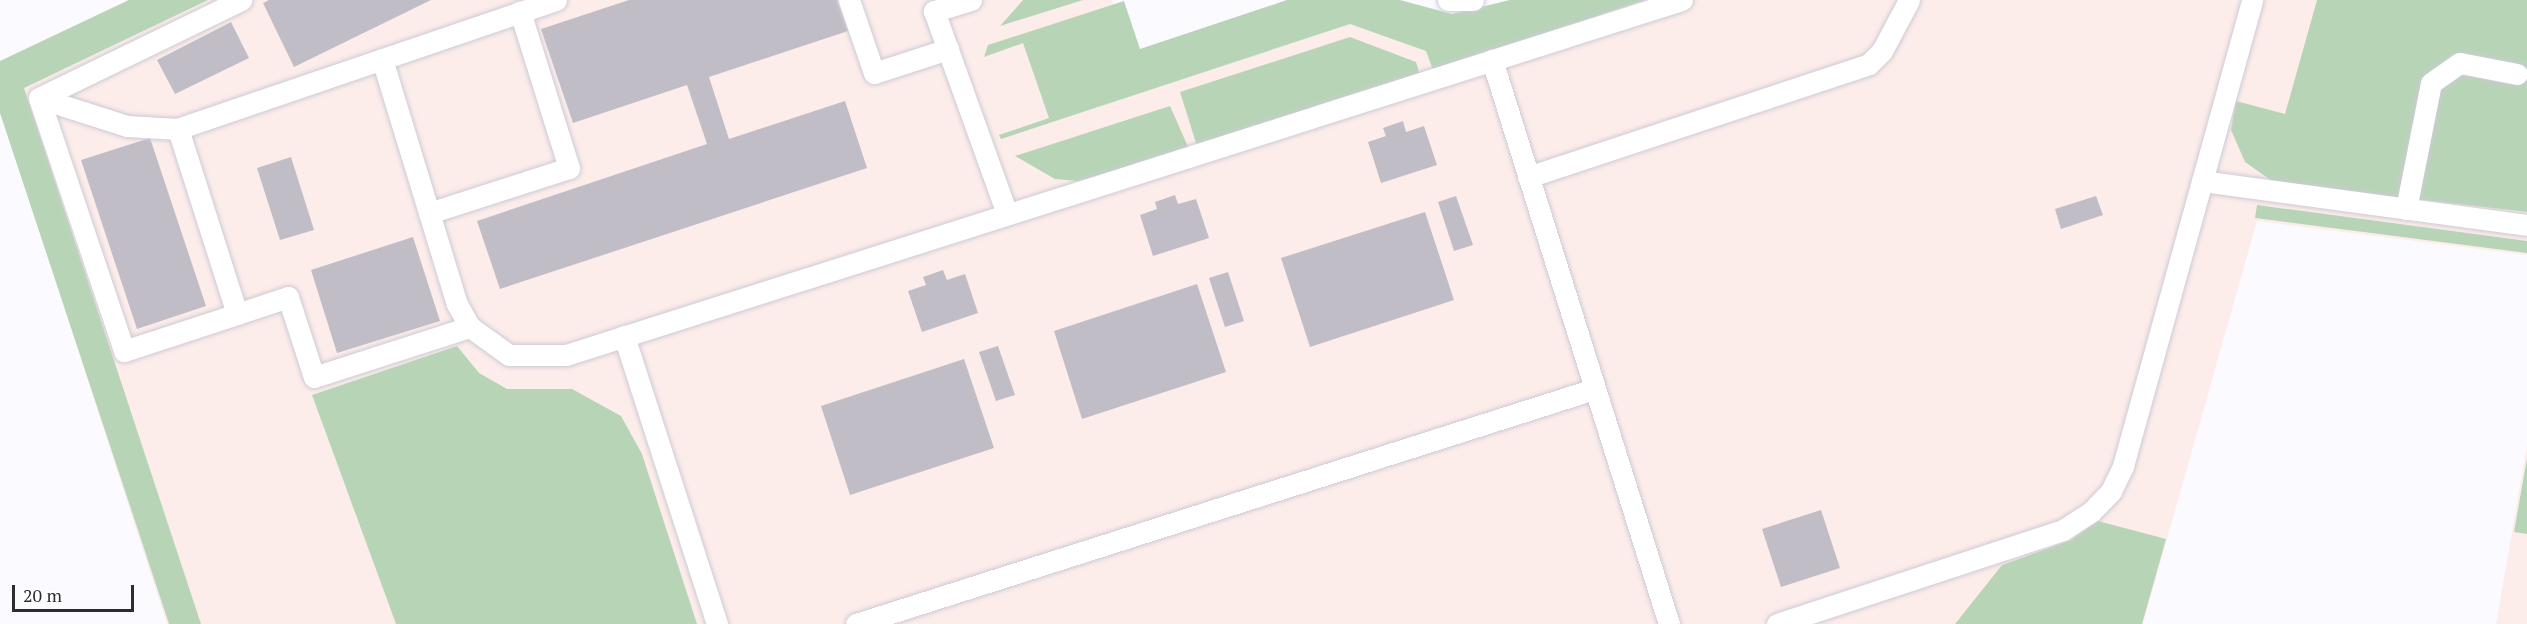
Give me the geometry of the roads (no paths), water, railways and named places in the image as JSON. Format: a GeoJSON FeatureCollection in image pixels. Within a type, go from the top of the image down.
{"type":"FeatureCollection","features":[{"type":"Feature","properties":{"kind":"lane"},"geometry":{"type":"LineString","coordinates":[[39,98],[241,0]]}},
{"type":"Feature","properties":{"kind":"lane"},"geometry":{"type":"LineString","coordinates":[[39,98],[127,126],[178,129],[556,0]]}},
{"type":"Feature","properties":{"kind":"lane"},"geometry":{"type":"LineString","coordinates":[[849,0],[874,73],[948,49]]}},
{"type":"Feature","properties":{"kind":"lane"},"geometry":{"type":"LineString","coordinates":[[971,0],[932,6],[1007,214]]}},
{"type":"Feature","properties":{"kind":"lane"},"geometry":{"type":"LineString","coordinates":[[1448,0],[1473,0]]}},
{"type":"Feature","properties":{"kind":"lane"},"geometry":{"type":"LineString","coordinates":[[382,59],[457,304],[470,327],[509,355],[538,359],[624,336],[1682,0]]}},
{"type":"Feature","properties":{"kind":"lane"},"geometry":{"type":"LineString","coordinates":[[1528,177],[1869,64],[1882,51],[1909,0]]}},
{"type":"Feature","properties":{"kind":"lane"},"geometry":{"type":"LineString","coordinates":[[1777,624],[2037,540],[2091,512],[2123,466],[2252,0]]}},
{"type":"Feature","properties":{"kind":"lane"},"geometry":{"type":"LineString","coordinates":[[429,213],[568,168],[520,12]]}},
{"type":"Feature","properties":{"kind":"lane"},"geometry":{"type":"LineString","coordinates":[[1492,60],[1669,624]]}},
{"type":"Feature","properties":{"kind":"lane"},"geometry":{"type":"LineString","coordinates":[[2406,208],[2432,83],[2460,63],[2517,74]]}},
{"type":"Feature","properties":{"kind":"lane"},"geometry":{"type":"LineString","coordinates":[[39,98],[124,351],[288,297],[314,377],[470,327]]}},
{"type":"Feature","properties":{"kind":"lane"},"geometry":{"type":"LineString","coordinates":[[178,129],[237,314]]}},
{"type":"Feature","properties":{"kind":"lane"},"geometry":{"type":"LineString","coordinates":[[2202,181],[2527,225]]}},
{"type":"Feature","properties":{"kind":"lane"},"geometry":{"type":"LineString","coordinates":[[624,336],[717,624]]}},
{"type":"Feature","properties":{"kind":"lane"},"geometry":{"type":"LineString","coordinates":[[856,624],[1594,389]]}}]}
